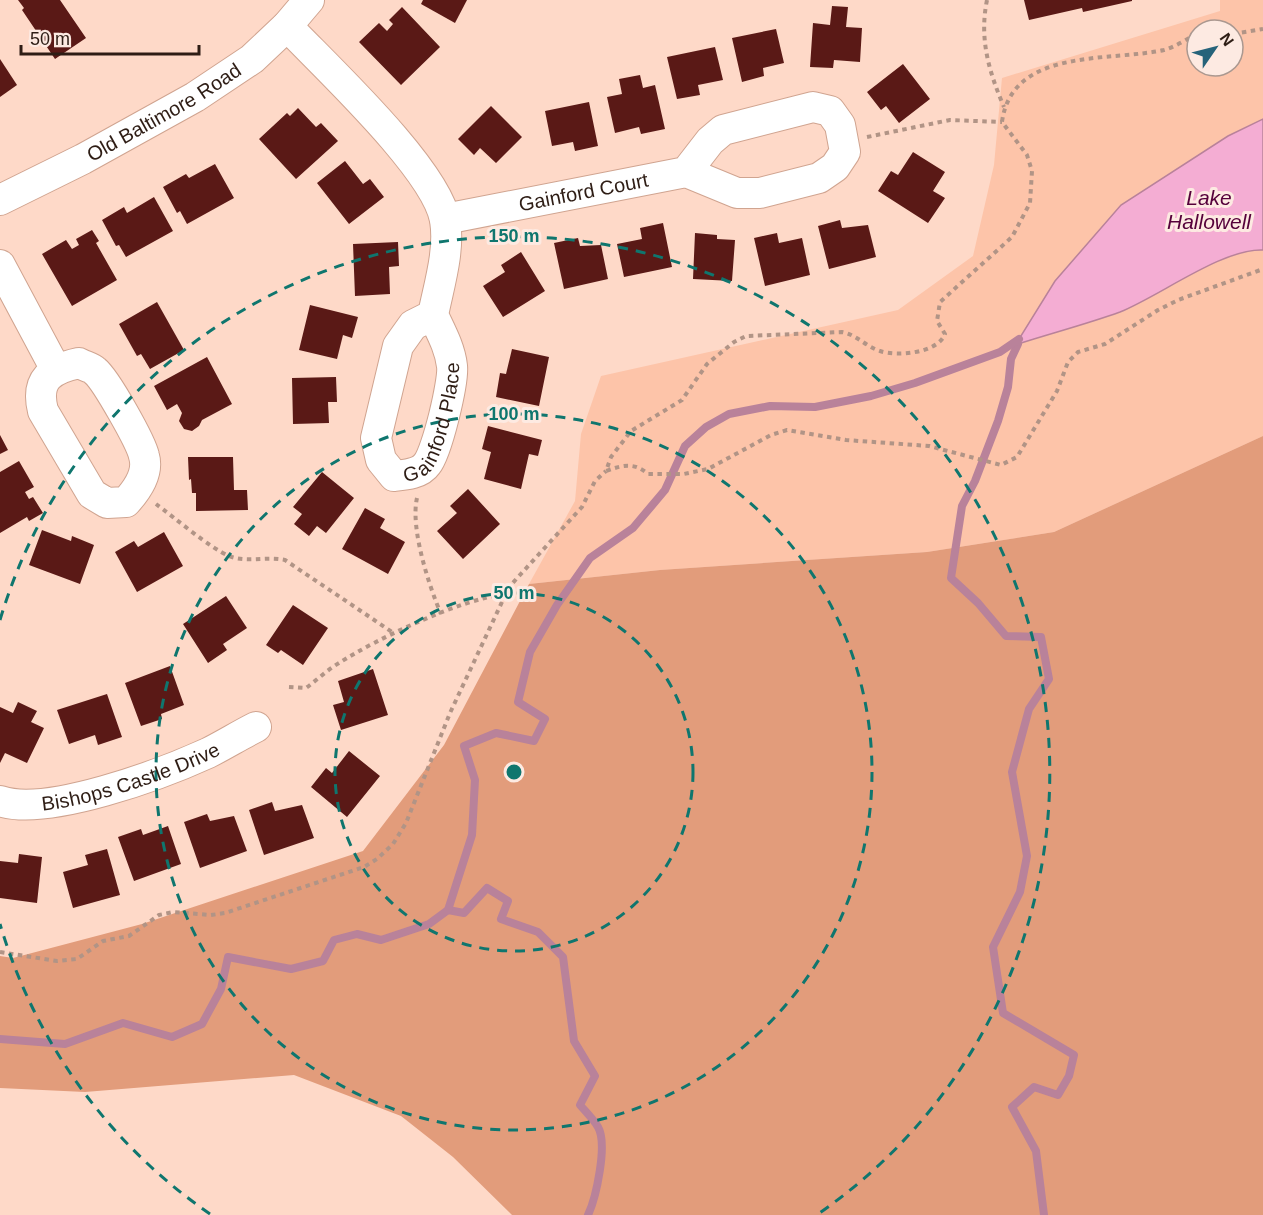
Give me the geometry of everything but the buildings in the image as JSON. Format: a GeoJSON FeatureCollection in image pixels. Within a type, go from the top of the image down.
{"type":"FeatureCollection","features":[{"type":"Feature","properties":{"kind":"street","name":"Old Baltimore Road"},"geometry":{"type":"LineString","coordinates":[[0,200],[83,159],[195,97],[252,59],[287,26],[309,0]]}},
{"type":"Feature","properties":{"kind":"street"},"geometry":{"type":"LineString","coordinates":[[287,26],[399,145],[429,186],[445,219],[444,262],[433,315]]}},
{"type":"Feature","properties":{"kind":"street"},"geometry":{"type":"LineString","coordinates":[[813,107],[830,111],[840,125],[845,152],[835,167],[819,178],[760,193],[737,193],[686,172],[710,141],[723,130],[813,107]]}},
{"type":"Feature","properties":{"kind":"street","name":"Gainford Court"},"geometry":{"type":"LineString","coordinates":[[445,219],[686,172]]}},
{"type":"Feature","properties":{"kind":"street"},"geometry":{"type":"LineString","coordinates":[[0,265],[56,368]]}},
{"type":"Feature","properties":{"kind":"street","name":"Gainford Place"},"geometry":{"type":"LineString","coordinates":[[433,315],[449,350],[453,370],[439,438],[427,465],[410,475],[394,476],[381,460],[376,438],[398,346],[413,325],[433,315]]}},
{"type":"Feature","properties":{"kind":"street"},"geometry":{"type":"LineString","coordinates":[[79,363],[94,370],[106,383],[145,456],[144,473],[136,490],[126,502],[107,503],[92,494],[43,411],[39,396],[43,384],[56,368],[79,363]]}},
{"type":"Feature","properties":{"kind":"street","name":"Bishops Castle Drive"},"geometry":{"type":"LineString","coordinates":[[0,801],[9,804],[53,804],[91,794],[208,753],[256,726]]}},
{"type":"Feature","properties":{"kind":"path"},"geometry":{"type":"LineString","coordinates":[[987,0],[983,20],[986,54],[990,74],[1004,107]]}},
{"type":"Feature","properties":{"kind":"path"},"geometry":{"type":"LineString","coordinates":[[1245,32],[1263,29]]}},
{"type":"Feature","properties":{"kind":"path"},"geometry":{"type":"LineString","coordinates":[[0,952],[57,961],[77,959],[103,942],[129,936],[159,915],[173,912],[211,915],[225,913],[364,867],[377,859],[393,844],[406,823],[450,713],[506,594],[582,507],[595,481],[606,471],[611,457],[631,431],[682,400],[707,364],[746,336],[842,332],[852,334],[881,352],[898,354],[936,345],[943,341],[945,334],[937,321],[940,302],[1012,237],[1030,203],[1032,171],[1027,155],[1002,122],[1004,107],[1023,81],[1053,66],[1088,58],[1165,49],[1185,40]]}},
{"type":"Feature","properties":{"kind":"path"},"geometry":{"type":"LineString","coordinates":[[843,142],[950,120],[1002,122]]}},
{"type":"Feature","properties":{"kind":"path"},"geometry":{"type":"LineString","coordinates":[[606,471],[631,465],[640,467],[648,474],[684,474],[708,469],[771,435],[787,430],[846,440],[929,446],[1001,465],[1017,457],[1057,391],[1068,362],[1078,352],[1105,344],[1178,300],[1263,269]]}},
{"type":"Feature","properties":{"kind":"path"},"geometry":{"type":"LineString","coordinates":[[421,468],[414,511],[432,592],[441,614]]}},
{"type":"Feature","properties":{"kind":"path"},"geometry":{"type":"LineString","coordinates":[[136,490],[228,556],[253,560],[274,558],[285,560],[395,634]]}},
{"type":"Feature","properties":{"kind":"path"},"geometry":{"type":"LineString","coordinates":[[289,687],[306,688],[354,654],[395,634],[489,596],[506,594]]}},
{"type":"Feature","properties":{"kind":"shaded area"},"geometry":{"type":"Polygon","coordinates":[[[1220,0],[1263,0],[1263,436],[1054,532],[927,552],[660,570],[529,584],[575,501],[581,434],[601,376],[898,310],[973,256],[994,165],[1002,78],[1185,22],[1185,78],[1245,78],[1245,18],[1197,18],[1220,11],[1220,0]]]}},
{"type":"Feature","properties":{"kind":"shaded area"},"geometry":{"type":"Polygon","coordinates":[[[1263,436],[1263,1215],[512,1215],[453,1157],[401,1116],[294,1075],[85,1092],[0,1088],[0,956],[13,958],[142,924],[363,851],[444,745],[529,584],[660,570],[927,552],[1054,532],[1263,436]]]}},
{"type":"Feature","properties":{"kind":"water","name":"Lake Hallowell"},"geometry":{"type":"Polygon","coordinates":[[[1263,119],[1263,250],[1247,251],[1229,257],[1120,312],[1018,344],[1017,347],[1019,339],[1055,281],[1121,205],[1228,136],[1263,119]]]}},
{"type":"Feature","properties":{"kind":"waterway"},"geometry":{"type":"LineString","coordinates":[[0,1039],[65,1044],[123,1023],[172,1037],[202,1024],[221,989],[228,957],[291,969],[323,961],[334,940],[357,934],[381,940],[429,924],[448,910],[472,835],[475,780],[464,746],[496,733],[534,741],[545,719],[518,702],[530,652],[557,605],[590,558],[633,528],[665,490],[685,446],[706,427],[729,414],[770,406],[815,407],[871,396],[915,383],[1000,352],[1019,339]]}},
{"type":"Feature","properties":{"kind":"waterway"},"geometry":{"type":"LineString","coordinates":[[1018,344],[1011,359],[1008,387],[998,421],[975,481],[962,506],[951,578],[978,603],[1006,636],[1041,637],[1049,679],[1029,709],[1012,772],[1027,856],[1020,892],[993,947],[1003,1013],[1074,1055],[1069,1076],[1058,1095],[1034,1087],[1012,1107],[1036,1151],[1044,1215]]}},
{"type":"Feature","properties":{"kind":"waterway"},"geometry":{"type":"LineString","coordinates":[[448,910],[464,913],[487,888],[508,901],[501,919],[538,932],[563,957],[574,1041],[595,1076],[580,1105],[596,1124],[601,1135],[600,1171],[588,1215]]}}]}
